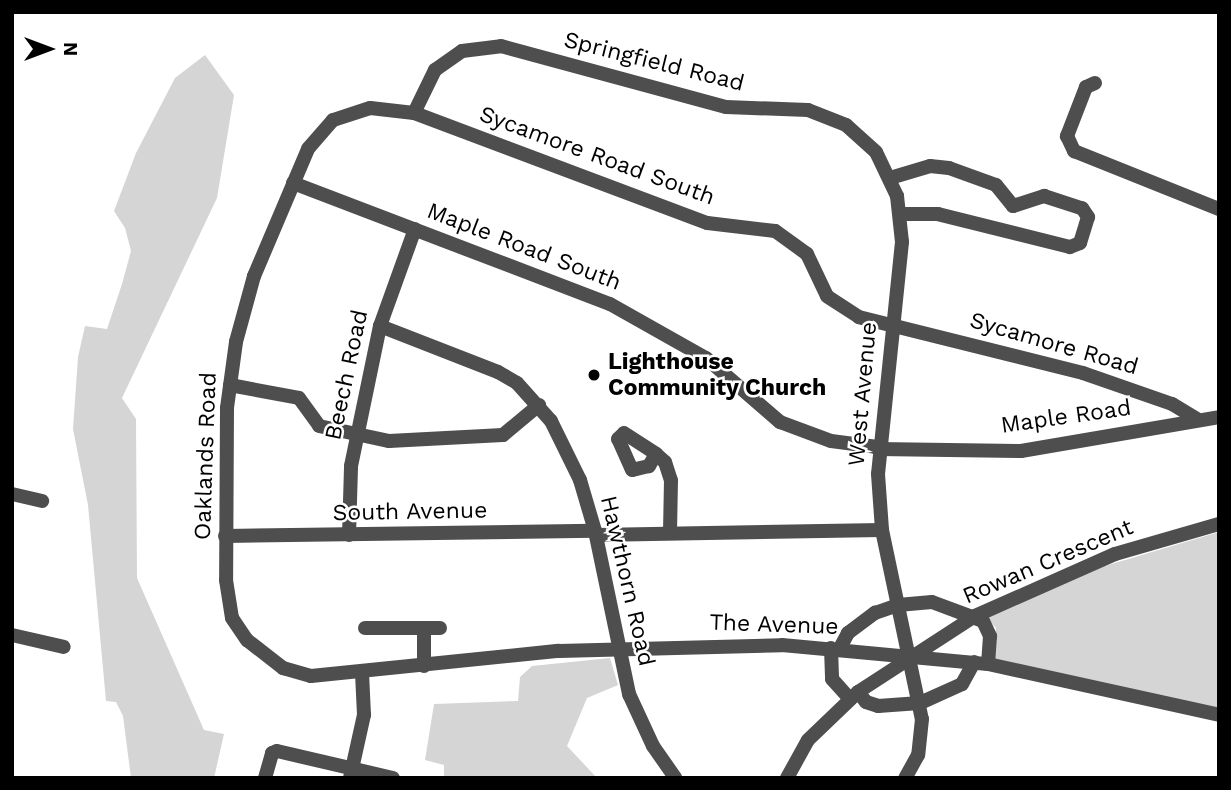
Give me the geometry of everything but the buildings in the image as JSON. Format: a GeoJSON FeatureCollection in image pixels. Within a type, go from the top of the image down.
{"type":"FeatureCollection","features":[{"type":"Feature","properties":{"kind":"street","name":"Springfield Road"},"geometry":{"type":"LineString","coordinates":[[414,113],[426,83],[448,60],[476,47],[501,46],[726,107],[789,108],[826,116],[862,138],[890,178]]}},
{"type":"Feature","properties":{"kind":"street"},"geometry":{"type":"LineString","coordinates":[[1096,83],[1086,87],[1067,136],[1074,151],[1219,209]]}},
{"type":"Feature","properties":{"kind":"street","name":"Oaklands Road"},"geometry":{"type":"LineString","coordinates":[[324,677],[283,668],[258,650],[239,629],[229,606],[225,536],[230,385],[254,276],[308,149],[333,120],[370,108],[414,113]]}},
{"type":"Feature","properties":{"kind":"street","name":"Sycamore Road South"},"geometry":{"type":"LineString","coordinates":[[414,113],[693,218],[782,234],[807,254],[836,306],[892,326]]}},
{"type":"Feature","properties":{"kind":"street"},"geometry":{"type":"LineString","coordinates":[[890,178],[930,166],[949,168],[996,185],[1013,206]]}},
{"type":"Feature","properties":{"kind":"street","name":"West Avenue"},"geometry":{"type":"LineString","coordinates":[[890,178],[901,214],[901,256],[878,448],[882,530],[920,703],[921,741],[905,778]]}},
{"type":"Feature","properties":{"kind":"street","name":"Maple Road South"},"geometry":{"type":"LineString","coordinates":[[293,183],[610,303],[677,338],[729,375],[780,422],[831,441],[878,448]]}},
{"type":"Feature","properties":{"kind":"street"},"geometry":{"type":"LineString","coordinates":[[901,214],[939,214],[1075,247],[1088,217],[1082,208],[1044,196],[1013,206]]}},
{"type":"Feature","properties":{"kind":"street"},"geometry":{"type":"LineString","coordinates":[[1005,232],[1013,206]]}},
{"type":"Feature","properties":{"kind":"street","name":"Beech Road"},"geometry":{"type":"LineString","coordinates":[[349,535],[348,496],[357,435],[380,326],[415,229]]}},
{"type":"Feature","properties":{"kind":"street","name":"Hawthorn Road"},"geometry":{"type":"LineString","coordinates":[[380,326],[498,372],[539,405],[580,480],[596,533],[618,649],[639,718],[675,778]]}},
{"type":"Feature","properties":{"kind":"street","name":"Sycamore Road"},"geometry":{"type":"LineString","coordinates":[[892,326],[1083,373],[1172,404],[1198,419]]}},
{"type":"Feature","properties":{"kind":"street"},"geometry":{"type":"LineString","coordinates":[[230,385],[299,398],[319,426],[389,441],[491,437],[512,429],[539,405]]}},
{"type":"Feature","properties":{"kind":"street","name":"Maple Road"},"geometry":{"type":"LineString","coordinates":[[878,448],[1021,451],[1219,416]]}},
{"type":"Feature","properties":{"kind":"street"},"geometry":{"type":"LineString","coordinates":[[656,454],[649,466],[632,470],[618,439],[624,433],[656,454],[664,462],[671,480],[670,532]]}},
{"type":"Feature","properties":{"kind":"street"},"geometry":{"type":"LineString","coordinates":[[12,494],[42,501]]}},
{"type":"Feature","properties":{"kind":"street","name":"Rowan Crescent"},"geometry":{"type":"LineString","coordinates":[[786,778],[808,740],[854,695],[910,654],[975,616],[1115,554],[1219,524]]}},
{"type":"Feature","properties":{"kind":"street","name":"South Avenue"},"geometry":{"type":"LineString","coordinates":[[225,536],[882,530]]}},
{"type":"Feature","properties":{"kind":"street"},"geometry":{"type":"LineString","coordinates":[[932,602],[975,616],[984,621],[990,636],[981,663],[962,684],[920,703],[878,706],[854,695],[832,679],[835,648],[848,633],[862,621],[898,605],[932,602]]}},
{"type":"Feature","properties":{"kind":"street"},"geometry":{"type":"LineString","coordinates":[[365,628],[440,628]]}},
{"type":"Feature","properties":{"kind":"street"},"geometry":{"type":"LineString","coordinates":[[424,628],[424,666]]}},
{"type":"Feature","properties":{"kind":"street"},"geometry":{"type":"LineString","coordinates":[[12,635],[64,647]]}},
{"type":"Feature","properties":{"kind":"street","name":"The Avenue"},"geometry":{"type":"LineString","coordinates":[[324,677],[618,649],[716,645],[835,648],[981,663],[1219,715]]}},
{"type":"Feature","properties":{"kind":"street"},"geometry":{"type":"LineString","coordinates":[[352,773],[364,715],[362,673]]}},
{"type":"Feature","properties":{"kind":"street"},"geometry":{"type":"LineString","coordinates":[[265,778],[272,753],[278,751],[352,773],[393,778]]}},
{"type":"Feature","properties":{"kind":"shaded area"},"geometry":{"type":"Polygon","coordinates":[[[205,55],[234,95],[217,198],[122,398],[136,419],[137,578],[204,730],[224,734],[214,778],[131,778],[123,716],[116,702],[106,701],[88,505],[73,429],[78,357],[85,326],[107,329],[122,284],[131,251],[125,228],[114,211],[136,153],[175,78],[205,55]]]}},
{"type":"Feature","properties":{"kind":"shaded area"},"geometry":{"type":"Polygon","coordinates":[[[1219,532],[1219,710],[995,660],[996,628],[985,616],[1088,571],[1219,532]]]}},
{"type":"Feature","properties":{"kind":"shaded area"},"geometry":{"type":"Polygon","coordinates":[[[610,658],[618,685],[587,698],[567,746],[597,778],[444,778],[444,765],[425,760],[434,704],[518,701],[520,677],[532,666],[610,658]]]}},
{"type":"Feature","properties":{"kind":"place","name":"Lighthouse Community Church"},"geometry":{"type":"Point","coordinates":[594,375]}}]}
